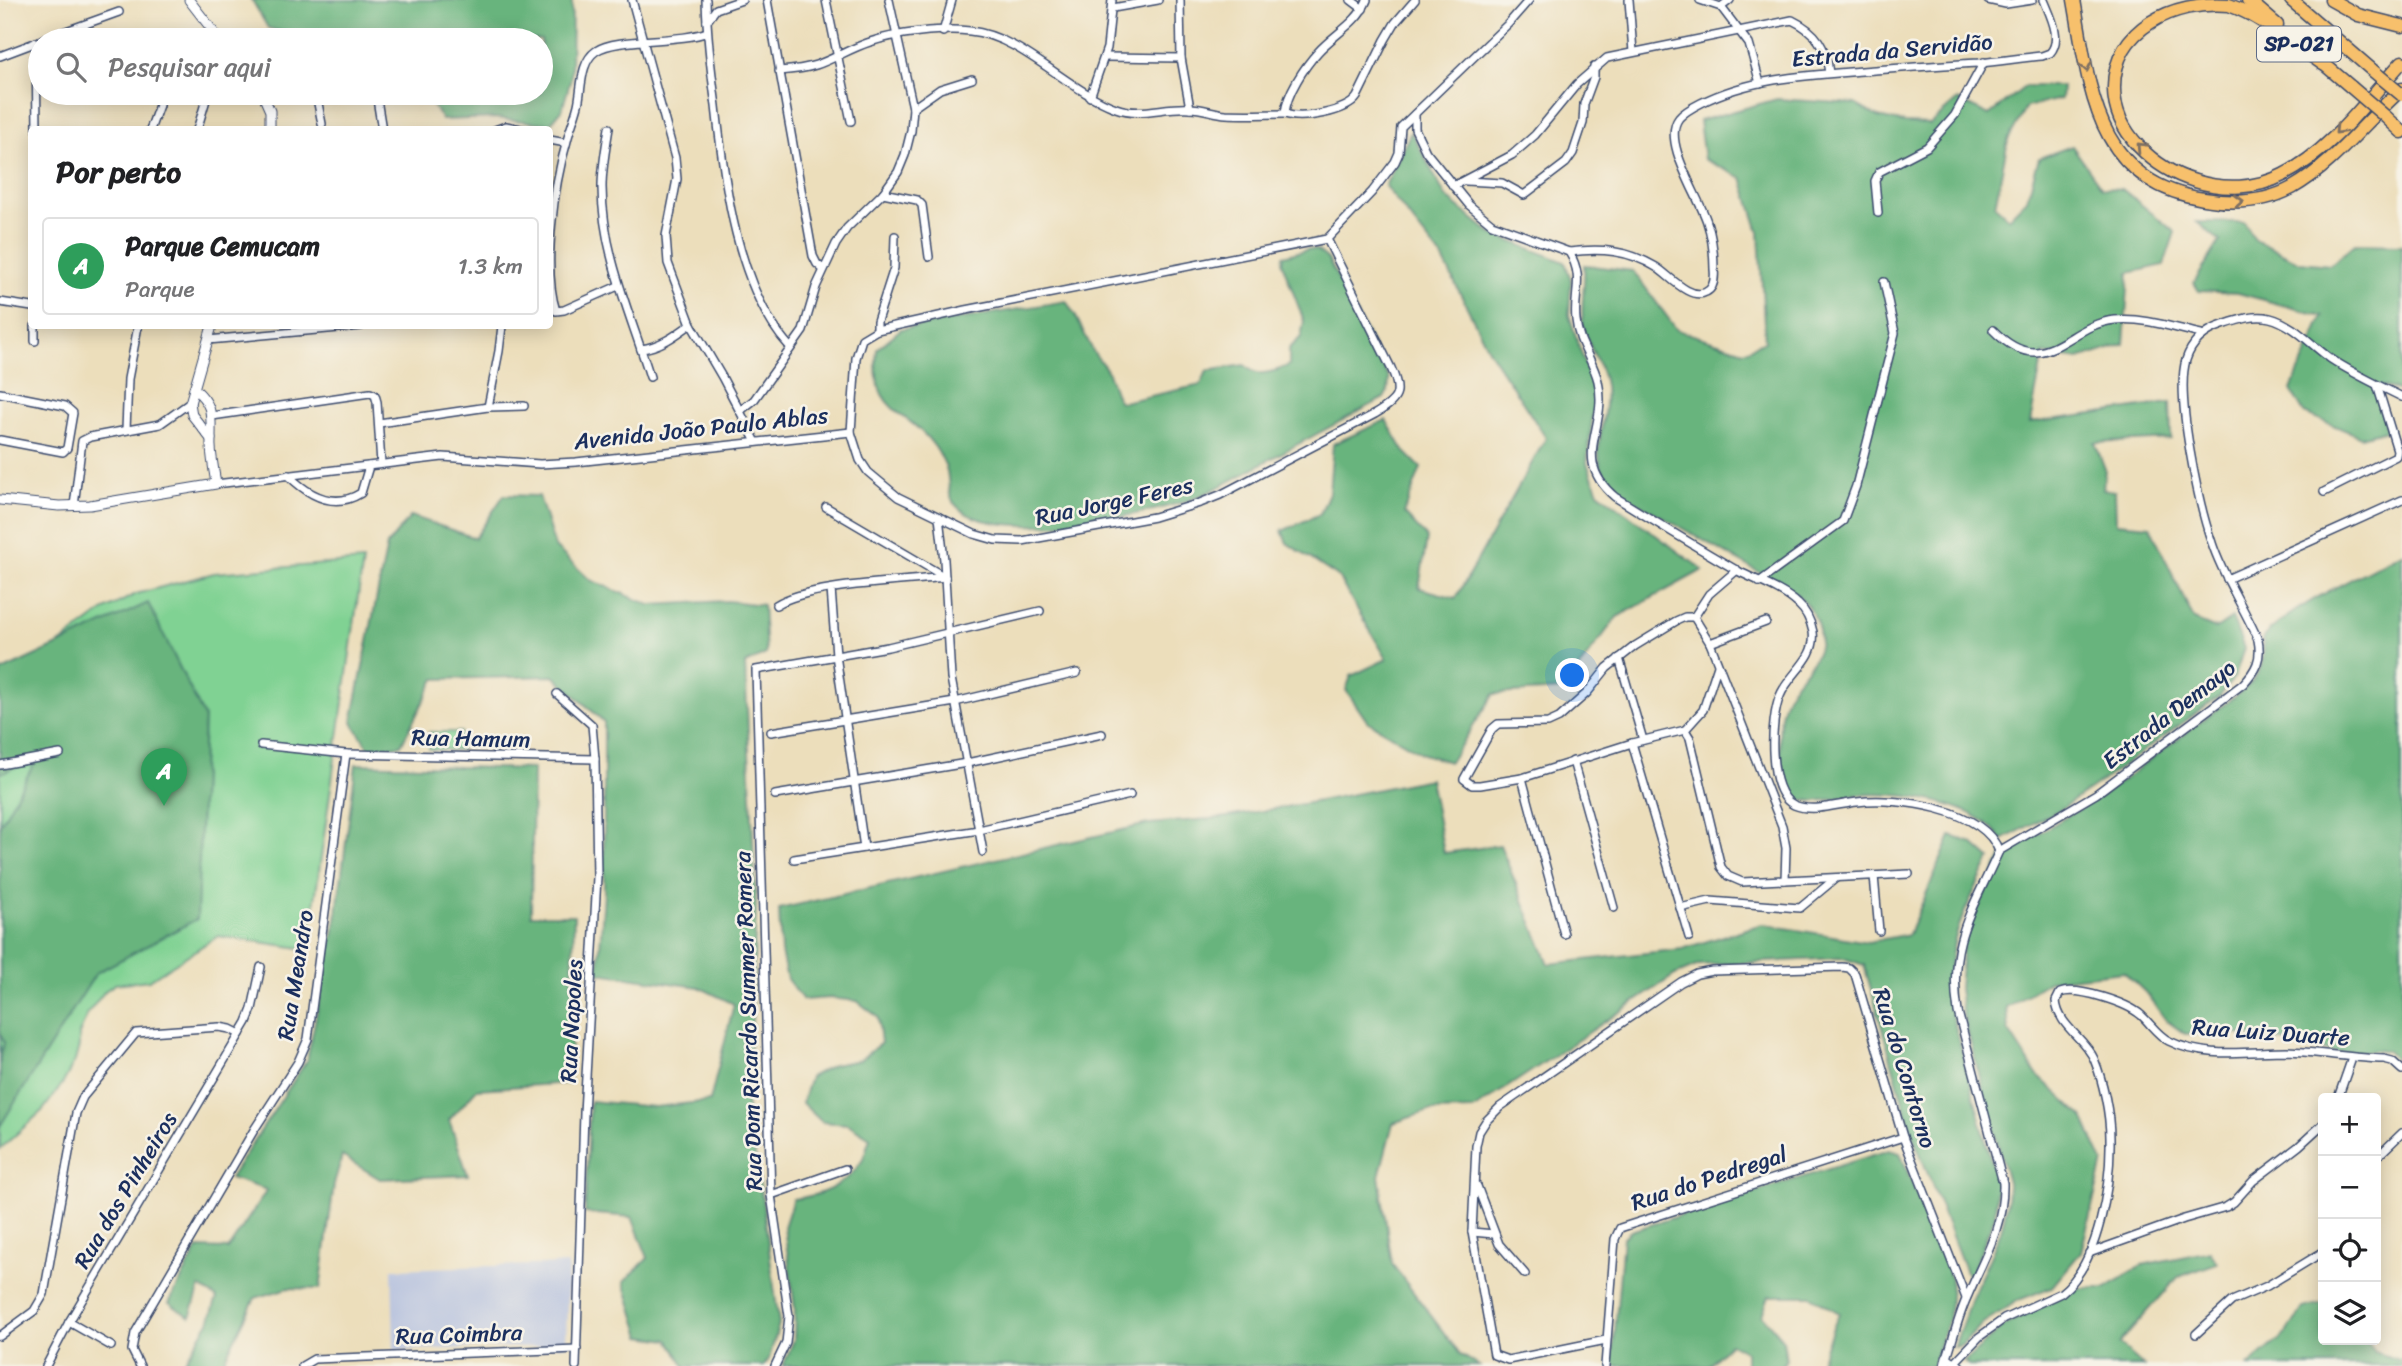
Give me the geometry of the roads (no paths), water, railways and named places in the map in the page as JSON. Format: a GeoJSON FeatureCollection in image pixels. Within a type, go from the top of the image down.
{"type":"FeatureCollection","features":[{"type":"Feature","properties":{"kind":"highway"},"geometry":{"type":"LineString","coordinates":[[2074,0],[2088,80],[2103,127],[2119,152],[2143,175],[2163,188],[2177,193],[2235,202],[2253,201],[2290,189],[2334,158],[2402,89]]}},
{"type":"Feature","properties":{"kind":"highway","name":"SP-021"},"geometry":{"type":"LineString","coordinates":[[2248,0],[2402,132]]}},
{"type":"Feature","properties":{"kind":"highway","name":"SP-021"},"geometry":{"type":"LineString","coordinates":[[2291,0],[2402,95]]}},
{"type":"Feature","properties":{"kind":"highway"},"geometry":{"type":"LineString","coordinates":[[2331,0],[2358,15],[2402,26]]}},
{"type":"Feature","properties":{"kind":"highway"},"geometry":{"type":"LineString","coordinates":[[2323,64],[2241,10],[2216,2],[2183,2],[2163,8],[2151,16],[2140,24],[2126,42],[2115,75],[2115,99],[2122,123],[2129,134],[2139,147],[2164,168],[2176,175],[2212,186],[2246,186],[2281,176],[2300,166],[2320,150],[2402,62]]}},
{"type":"Feature","properties":{"kind":"street"},"geometry":{"type":"LineString","coordinates":[[189,0],[211,28]]}},
{"type":"Feature","properties":{"kind":"street"},"geometry":{"type":"LineString","coordinates":[[632,0],[675,158],[677,179],[666,236],[668,263],[691,324],[757,442]]}},
{"type":"Feature","properties":{"kind":"street"},"geometry":{"type":"LineString","coordinates":[[706,0],[707,32],[720,142],[739,243],[761,304],[777,333],[790,347]]}},
{"type":"Feature","properties":{"kind":"street"},"geometry":{"type":"LineString","coordinates":[[706,21],[716,9],[742,0]]}},
{"type":"Feature","properties":{"kind":"street"},"geometry":{"type":"LineString","coordinates":[[826,0],[851,121]]}},
{"type":"Feature","properties":{"kind":"street"},"geometry":{"type":"LineString","coordinates":[[740,411],[754,400],[803,331],[823,270],[847,228],[883,192],[898,172],[905,155],[913,108],[889,0]]}},
{"type":"Feature","properties":{"kind":"street"},"geometry":{"type":"LineString","coordinates":[[943,32],[952,0]]}},
{"type":"Feature","properties":{"kind":"street"},"geometry":{"type":"LineString","coordinates":[[1090,97],[1105,57],[1113,4],[1158,0]]}},
{"type":"Feature","properties":{"kind":"street"},"geometry":{"type":"LineString","coordinates":[[1180,0],[1181,58],[1190,108]]}},
{"type":"Feature","properties":{"kind":"street"},"geometry":{"type":"LineString","coordinates":[[1351,0],[1363,9]]}},
{"type":"Feature","properties":{"kind":"street"},"geometry":{"type":"LineString","coordinates":[[1285,114],[1293,90],[1317,53],[1354,22],[1367,0]]}},
{"type":"Feature","properties":{"kind":"street"},"geometry":{"type":"LineString","coordinates":[[779,71],[802,69],[869,42],[897,35],[970,31],[995,37],[1045,65],[1090,97],[1130,112],[1190,108],[1226,114],[1285,114],[1303,117],[1349,106],[1357,97],[1395,23],[1415,0]]}},
{"type":"Feature","properties":{"kind":"street"},"geometry":{"type":"LineString","coordinates":[[895,236],[894,268],[877,321],[877,330],[1327,239],[1395,162],[1399,153],[1401,127],[1508,24],[1529,0]]}},
{"type":"Feature","properties":{"kind":"street"},"geometry":{"type":"LineString","coordinates":[[1629,0],[1633,52]]}},
{"type":"Feature","properties":{"kind":"street"},"geometry":{"type":"LineString","coordinates":[[1700,0],[1721,7],[1740,31],[1749,44],[1760,83]]}},
{"type":"Feature","properties":{"kind":"street"},"geometry":{"type":"LineString","coordinates":[[1721,7],[1730,0]]}},
{"type":"Feature","properties":{"kind":"street"},"geometry":{"type":"LineString","coordinates":[[1987,0],[2006,4],[2032,0]]}},
{"type":"Feature","properties":{"kind":"street","name":"Estrada da Servidão"},"geometry":{"type":"LineString","coordinates":[[1569,252],[1617,251],[1633,255],[1656,267],[1687,291],[1702,294],[1709,291],[1713,285],[1714,273],[1710,232],[1673,136],[1679,118],[1686,111],[1718,94],[1760,83],[1829,74],[2042,56],[2054,49],[2055,33],[2044,0]]}},
{"type":"Feature","properties":{"kind":"street"},"geometry":{"type":"LineString","coordinates":[[765,1],[813,256],[823,270]]}},
{"type":"Feature","properties":{"kind":"street"},"geometry":{"type":"LineString","coordinates":[[74,28],[118,12]]}},
{"type":"Feature","properties":{"kind":"street"},"geometry":{"type":"LineString","coordinates":[[1453,186],[1512,155],[1535,135],[1577,84],[1607,58],[1792,20],[1819,40],[1825,50],[1829,74]]}},
{"type":"Feature","properties":{"kind":"street"},"geometry":{"type":"LineString","coordinates":[[553,202],[589,58],[598,49],[697,36],[707,32]]}},
{"type":"Feature","properties":{"kind":"street"},"geometry":{"type":"LineString","coordinates":[[0,56],[28,45]]}},
{"type":"Feature","properties":{"kind":"street"},"geometry":{"type":"LineString","coordinates":[[1105,57],[1181,58]]}},
{"type":"Feature","properties":{"kind":"street"},"geometry":{"type":"LineString","coordinates":[[1878,213],[1875,181],[1879,172],[1927,147],[1955,115],[1984,62]]}},
{"type":"Feature","properties":{"kind":"street"},"geometry":{"type":"LineString","coordinates":[[1463,181],[1502,183],[1524,195],[1566,163],[1578,141],[1584,104],[1594,77],[1594,67]]}},
{"type":"Feature","properties":{"kind":"street"},"geometry":{"type":"LineString","coordinates":[[913,108],[940,89],[972,79]]}},
{"type":"Feature","properties":{"kind":"street"},"geometry":{"type":"LineString","coordinates":[[37,126],[38,105]]}},
{"type":"Feature","properties":{"kind":"street"},"geometry":{"type":"LineString","coordinates":[[151,126],[159,105]]}},
{"type":"Feature","properties":{"kind":"street"},"geometry":{"type":"LineString","coordinates":[[198,126],[204,105]]}},
{"type":"Feature","properties":{"kind":"street"},"geometry":{"type":"LineString","coordinates":[[267,105],[270,126]]}},
{"type":"Feature","properties":{"kind":"street"},"geometry":{"type":"LineString","coordinates":[[318,105],[322,124]]}},
{"type":"Feature","properties":{"kind":"street"},"geometry":{"type":"LineString","coordinates":[[378,105],[381,126]]}},
{"type":"Feature","properties":{"kind":"street"},"geometry":{"type":"LineString","coordinates":[[1415,114],[1415,129],[1420,142],[1469,205],[1492,223],[1569,252],[1577,267],[1575,318],[1599,384],[1599,404],[1592,449],[1595,477],[1615,497],[1800,605],[1811,623],[1813,644],[1810,655],[1784,687],[1776,712],[1773,738],[1776,775],[1788,802],[1810,808],[1877,801],[1936,809],[1970,819],[1991,834],[1999,851],[1958,943],[1954,988],[2003,1183],[2001,1218],[1966,1298],[1952,1363]]}},
{"type":"Feature","properties":{"kind":"street"},"geometry":{"type":"LineString","coordinates":[[609,128],[602,190],[618,286],[650,377]]}},
{"type":"Feature","properties":{"kind":"street"},"geometry":{"type":"LineString","coordinates":[[553,141],[566,143]]}},
{"type":"Feature","properties":{"kind":"street"},"geometry":{"type":"LineString","coordinates":[[883,192],[917,200],[922,205],[929,257]]}},
{"type":"Feature","properties":{"kind":"street","name":"Rua Jorge Feres"},"geometry":{"type":"LineString","coordinates":[[851,432],[855,449],[868,472],[898,497],[974,534],[1008,541],[1154,517],[1220,495],[1392,403],[1398,390],[1397,381],[1361,304],[1327,239]]}},
{"type":"Feature","properties":{"kind":"street"},"geometry":{"type":"LineString","coordinates":[[1759,582],[1843,521],[1856,486],[1895,333],[1884,282]]}},
{"type":"Feature","properties":{"kind":"street"},"geometry":{"type":"LineString","coordinates":[[553,297],[556,311],[577,305],[618,286]]}},
{"type":"Feature","properties":{"kind":"street"},"geometry":{"type":"LineString","coordinates":[[0,302],[28,306]]}},
{"type":"Feature","properties":{"kind":"street"},"geometry":{"type":"LineString","coordinates":[[1993,330],[2014,348],[2033,351],[2057,346],[2092,327],[2116,320],[2129,319],[2201,334],[2252,317],[2268,317],[2291,328],[2329,358],[2402,397]]}},
{"type":"Feature","properties":{"kind":"street"},"geometry":{"type":"LineString","coordinates":[[641,349],[651,348],[671,339],[691,324]]}},
{"type":"Feature","properties":{"kind":"street"},"geometry":{"type":"LineString","coordinates":[[35,329],[35,341]]}},
{"type":"Feature","properties":{"kind":"street"},"geometry":{"type":"LineString","coordinates":[[126,430],[128,379],[137,329]]}},
{"type":"Feature","properties":{"kind":"street"},"geometry":{"type":"LineString","coordinates":[[211,329],[190,403],[192,415],[211,439]]}},
{"type":"Feature","properties":{"kind":"street"},"geometry":{"type":"LineString","coordinates":[[208,340],[328,329]]}},
{"type":"Feature","properties":{"kind":"street"},"geometry":{"type":"LineString","coordinates":[[488,407],[502,329]]}},
{"type":"Feature","properties":{"kind":"street","name":"Avenida João Paulo Ablas"},"geometry":{"type":"LineString","coordinates":[[0,500],[74,506],[128,500],[216,484],[381,464],[457,457],[513,462],[576,462],[851,432],[859,346],[862,339],[877,330]]}},
{"type":"Feature","properties":{"kind":"street","name":"Estrada Demayo"},"geometry":{"type":"LineString","coordinates":[[1999,851],[2096,793],[2243,684],[2254,672],[2260,656],[2258,639],[2227,579],[2206,526],[2186,425],[2185,366],[2191,349],[2201,334]]}},
{"type":"Feature","properties":{"kind":"street"},"geometry":{"type":"LineString","coordinates":[[2324,492],[2396,456],[2397,450],[2377,385]]}},
{"type":"Feature","properties":{"kind":"street"},"geometry":{"type":"LineString","coordinates":[[194,388],[202,395],[212,416],[211,439],[216,484]]}},
{"type":"Feature","properties":{"kind":"street"},"geometry":{"type":"LineString","coordinates":[[0,393],[65,406],[72,410],[73,416],[67,448],[63,452],[0,440]]}},
{"type":"Feature","properties":{"kind":"street"},"geometry":{"type":"LineString","coordinates":[[212,416],[373,394],[376,398],[379,423],[381,464]]}},
{"type":"Feature","properties":{"kind":"street"},"geometry":{"type":"LineString","coordinates":[[74,506],[78,454],[82,441],[90,437],[160,424],[202,395]]}},
{"type":"Feature","properties":{"kind":"street"},"geometry":{"type":"LineString","coordinates":[[379,423],[488,407],[524,406]]}},
{"type":"Feature","properties":{"kind":"street"},"geometry":{"type":"LineString","coordinates":[[288,475],[307,493],[342,501],[361,493],[369,466]]}},
{"type":"Feature","properties":{"kind":"street"},"geometry":{"type":"LineString","coordinates":[[2227,579],[2402,500]]}},
{"type":"Feature","properties":{"kind":"street"},"geometry":{"type":"LineString","coordinates":[[826,507],[945,577]]}},
{"type":"Feature","properties":{"kind":"street"},"geometry":{"type":"LineString","coordinates":[[939,517],[955,702],[983,852]]}},
{"type":"Feature","properties":{"kind":"street"},"geometry":{"type":"LineString","coordinates":[[1694,617],[1709,594],[1737,570]]}},
{"type":"Feature","properties":{"kind":"street"},"geometry":{"type":"LineString","coordinates":[[776,605],[787,598],[831,589],[945,577]]}},
{"type":"Feature","properties":{"kind":"street"},"geometry":{"type":"LineString","coordinates":[[831,589],[836,656],[864,848]]}},
{"type":"Feature","properties":{"kind":"street"},"geometry":{"type":"LineString","coordinates":[[836,656],[888,647],[1040,611]]}},
{"type":"Feature","properties":{"kind":"street"},"geometry":{"type":"LineString","coordinates":[[1694,617],[1710,643],[1782,826],[1786,848],[1786,880]]}},
{"type":"Feature","properties":{"kind":"street"},"geometry":{"type":"LineString","coordinates":[[1694,617],[1676,621],[1619,658],[1559,718],[1548,723],[1498,724],[1492,729],[1464,779],[1472,785],[1522,778],[1632,743],[1685,730],[1703,710],[1718,665]]}},
{"type":"Feature","properties":{"kind":"street"},"geometry":{"type":"LineString","coordinates":[[1710,643],[1766,622]]}},
{"type":"Feature","properties":{"kind":"street","name":"Rua Dom Ricardo Summer Romera"},"geometry":{"type":"LineString","coordinates":[[775,1366],[786,1343],[789,1316],[771,1195],[756,670],[836,656]]}},
{"type":"Feature","properties":{"kind":"street"},"geometry":{"type":"LineString","coordinates":[[1619,658],[1643,740]]}},
{"type":"Feature","properties":{"kind":"street"},"geometry":{"type":"LineString","coordinates":[[771,732],[955,702],[1077,673]]}},
{"type":"Feature","properties":{"kind":"street","name":"Rua Napoles"},"geometry":{"type":"LineString","coordinates":[[557,694],[592,725],[595,759],[597,877],[583,1136],[576,1366]]}},
{"type":"Feature","properties":{"kind":"street"},"geometry":{"type":"LineString","coordinates":[[1685,730],[1690,738],[1721,867],[1728,876],[1742,882],[1909,874]]}},
{"type":"Feature","properties":{"kind":"street"},"geometry":{"type":"LineString","coordinates":[[775,795],[967,763],[1102,734]]}},
{"type":"Feature","properties":{"kind":"street"},"geometry":{"type":"LineString","coordinates":[[1632,743],[1689,937]]}},
{"type":"Feature","properties":{"kind":"street"},"geometry":{"type":"LineString","coordinates":[[261,745],[346,754]]}},
{"type":"Feature","properties":{"kind":"street"},"geometry":{"type":"LineString","coordinates":[[0,765],[60,754]]}},
{"type":"Feature","properties":{"kind":"street","name":"Rua Hamum"},"geometry":{"type":"LineString","coordinates":[[346,754],[595,759]]}},
{"type":"Feature","properties":{"kind":"street","name":"Rua Meandro"},"geometry":{"type":"LineString","coordinates":[[140,1366],[132,1350],[135,1333],[254,1130],[298,1062],[308,1039],[346,754]]}},
{"type":"Feature","properties":{"kind":"street"},"geometry":{"type":"LineString","coordinates":[[1573,761],[1615,908]]}},
{"type":"Feature","properties":{"kind":"street"},"geometry":{"type":"LineString","coordinates":[[1522,778],[1564,934]]}},
{"type":"Feature","properties":{"kind":"street"},"geometry":{"type":"LineString","coordinates":[[794,859],[979,830],[1130,795]]}},
{"type":"Feature","properties":{"kind":"street"},"geometry":{"type":"LineString","coordinates":[[1874,876],[1879,931]]}},
{"type":"Feature","properties":{"kind":"street"},"geometry":{"type":"LineString","coordinates":[[1680,908],[1710,901],[1800,908],[1836,878]]}},
{"type":"Feature","properties":{"kind":"street","name":"Rua dos Pinheiros"},"geometry":{"type":"LineString","coordinates":[[46,1366],[69,1322],[240,1034],[252,1009],[261,967]]}},
{"type":"Feature","properties":{"kind":"street","name":"Rua do Contorno"},"geometry":{"type":"LineString","coordinates":[[1606,1340],[1508,1360],[1494,1355],[1472,1232],[1479,1132],[1500,1107],[1681,982],[1697,974],[1712,971],[1842,967],[1849,968],[1855,974],[1903,1137],[1966,1298]]}},
{"type":"Feature","properties":{"kind":"street","name":"Rua Luiz Duarte"},"geometry":{"type":"LineString","coordinates":[[2089,1253],[2106,1192],[2110,1135],[2095,1061],[2089,1048],[2061,1017],[2056,1005],[2057,998],[2064,991],[2122,1004],[2141,1015],[2159,1034],[2180,1045],[2219,1052],[2285,1051],[2387,1059],[2402,1070]]}},
{"type":"Feature","properties":{"kind":"street","name":"Rua dos Pinheiros"},"geometry":{"type":"LineString","coordinates":[[0,1336],[34,1311],[44,1294],[76,1113],[83,1097],[136,1033],[224,1027],[240,1034]]}},
{"type":"Feature","properties":{"kind":"street"},"geometry":{"type":"LineString","coordinates":[[2340,1093],[2352,1058]]}},
{"type":"Feature","properties":{"kind":"street"},"geometry":{"type":"LineString","coordinates":[[1952,1363],[1979,1337],[2004,1319],[2053,1297],[2068,1287],[2083,1267],[2089,1253],[2226,1207],[2267,1169],[2318,1129]]}},
{"type":"Feature","properties":{"kind":"street"},"geometry":{"type":"LineString","coordinates":[[2378,1156],[2402,1133]]}},
{"type":"Feature","properties":{"kind":"street","name":"Rua do Pedregal"},"geometry":{"type":"LineString","coordinates":[[1605,1366],[1615,1239],[1620,1228],[1903,1137]]}},
{"type":"Feature","properties":{"kind":"street"},"geometry":{"type":"LineString","coordinates":[[771,1195],[845,1169]]}},
{"type":"Feature","properties":{"kind":"street"},"geometry":{"type":"LineString","coordinates":[[1475,1182],[1494,1234],[1504,1252],[1525,1274]]}},
{"type":"Feature","properties":{"kind":"street"},"geometry":{"type":"LineString","coordinates":[[1472,1232],[1494,1234]]}},
{"type":"Feature","properties":{"kind":"street"},"geometry":{"type":"LineString","coordinates":[[2196,1334],[2232,1301],[2267,1286],[2318,1255]]}},
{"type":"Feature","properties":{"kind":"street"},"geometry":{"type":"LineString","coordinates":[[69,1322],[111,1346]]}},
{"type":"Feature","properties":{"kind":"street","name":"Rua Coimbra"},"geometry":{"type":"LineString","coordinates":[[302,1366],[314,1359],[577,1349]]}},
{"type":"Feature","properties":{"kind":"place","name":"Parque Cemucam"},"geometry":{"type":"Point","coordinates":[164,806]}}]}
